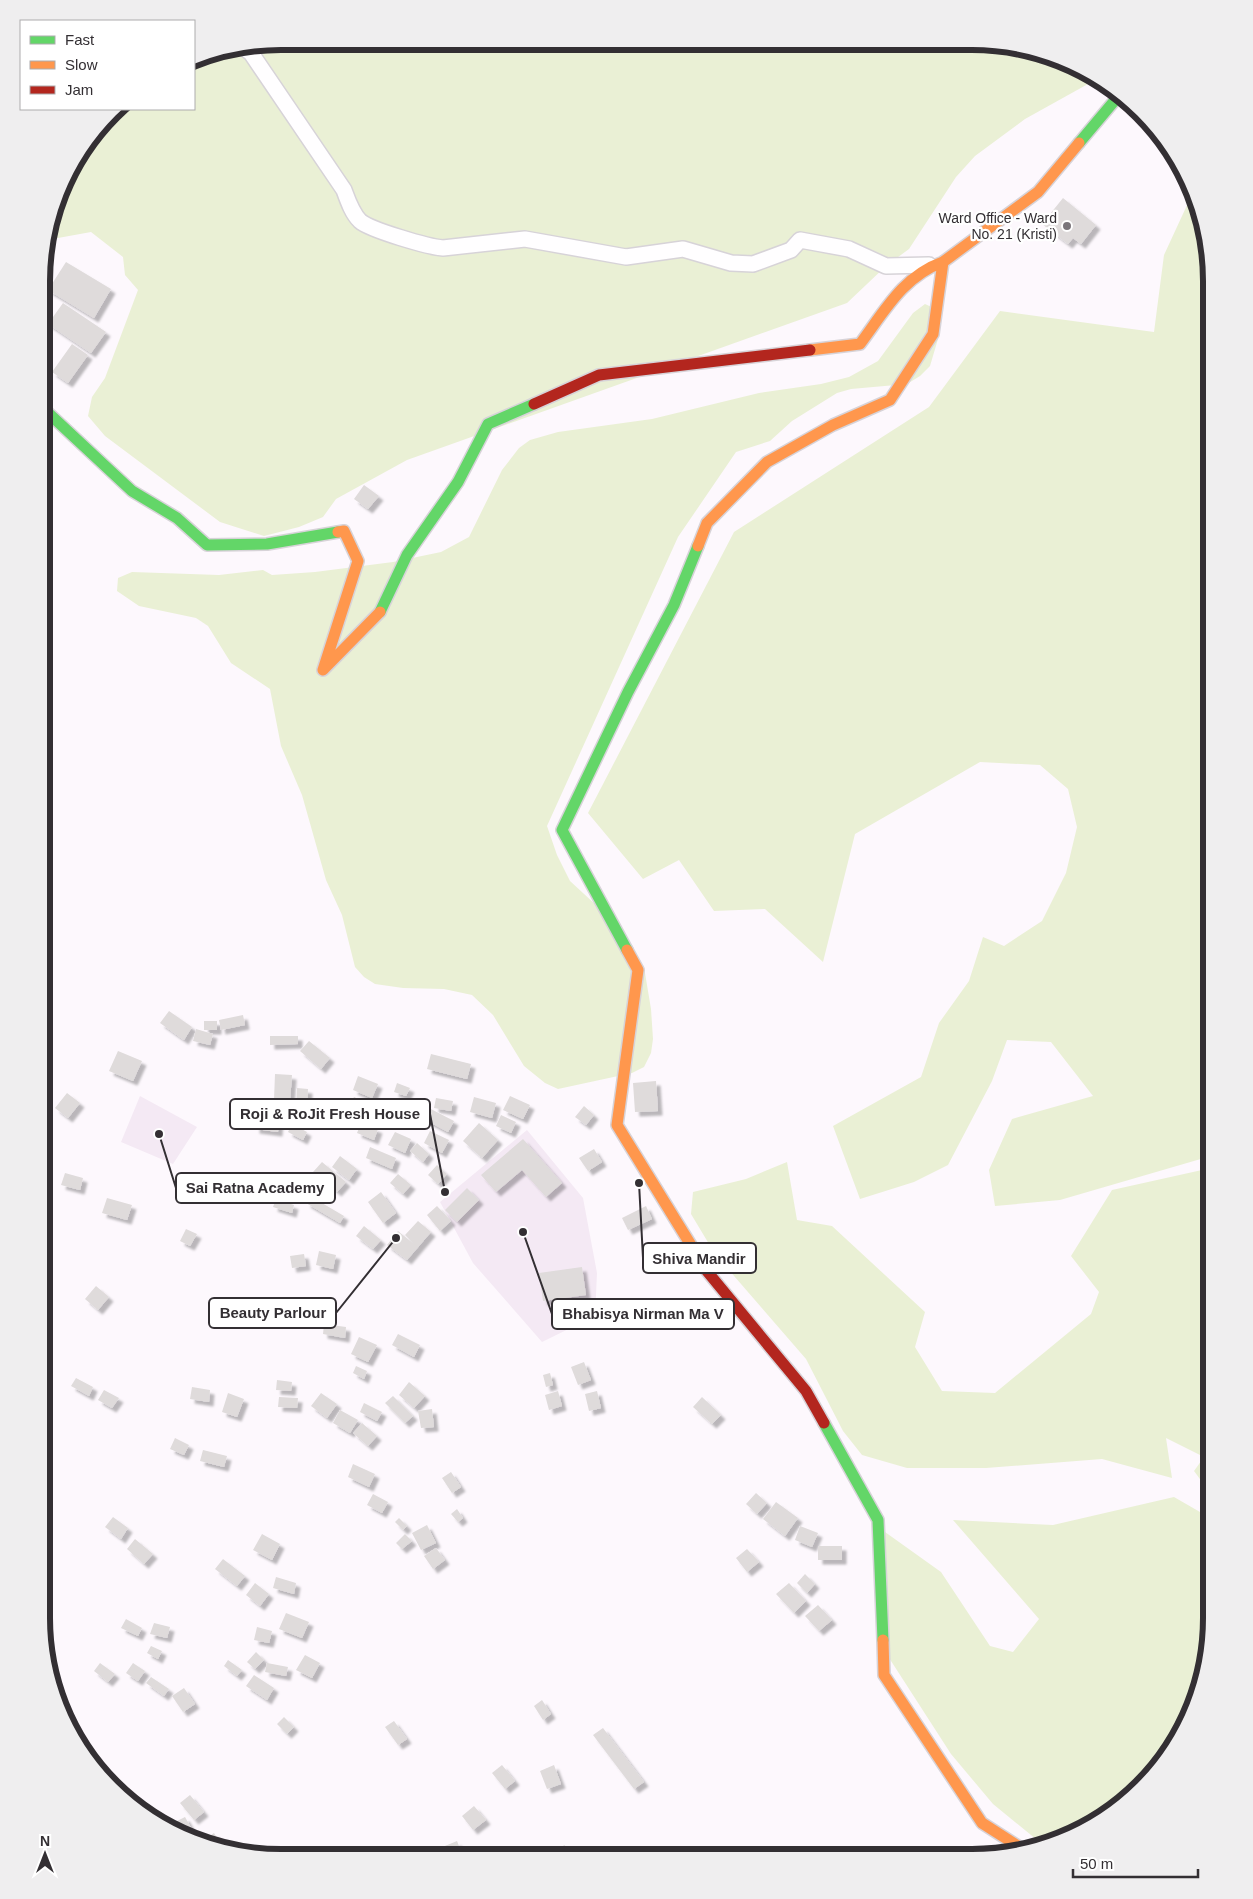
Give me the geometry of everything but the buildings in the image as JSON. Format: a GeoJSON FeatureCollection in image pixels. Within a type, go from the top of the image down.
{"type":"FeatureCollection","features":[{"type":"Feature","properties":{"kind":"street"},"geometry":{"type":"LineString","coordinates":[[250,52],[344,190],[354,214],[369,228],[438,248],[525,239],[626,257],[683,249],[704,257],[738,264],[753,264],[791,250],[800,240],[849,249],[886,266],[936,264]]}},
{"type":"Feature","properties":{"kind":"street"},"geometry":{"type":"LineString","coordinates":[[50,415],[132,491],[178,518],[207,545],[267,544],[344,530],[358,561],[322,670],[379,614],[407,555],[458,482],[488,424],[599,375],[860,344],[909,279],[936,264],[1038,192],[1115,100]]}},
{"type":"Feature","properties":{"kind":"street"},"geometry":{"type":"LineString","coordinates":[[936,264],[933,334],[890,400],[833,425],[768,462],[707,523],[674,605],[628,692],[562,830],[638,970],[616,1125],[706,1270],[806,1391],[878,1520],[884,1675],[982,1823],[1016,1845]]}},
{"type":"Feature","properties":{"kind":"shaded area"},"geometry":{"type":"Polygon","coordinates":[[[140,1096],[197,1127],[173,1164],[121,1142],[140,1096]]]}},
{"type":"Feature","properties":{"kind":"shaded area"},"geometry":{"type":"Polygon","coordinates":[[[527,1130],[583,1198],[597,1273],[595,1316],[542,1342],[473,1263],[440,1202],[527,1130]]]}},
{"type":"Feature","properties":{"kind":"green space"},"geometry":{"type":"Polygon","coordinates":[[[266,50],[987,50],[1017,54],[1047,62],[1091,83],[1025,119],[975,156],[956,177],[909,249],[886,266],[847,303],[407,460],[336,499],[323,517],[299,527],[264,536],[220,522],[105,436],[88,416],[92,397],[105,378],[138,290],[125,275],[123,257],[91,232],[54,239],[62,206],[68,192],[81,165],[98,140],[126,110],[195,110],[195,67],[236,54],[266,50]]]}},
{"type":"Feature","properties":{"kind":"green space"},"geometry":{"type":"Polygon","coordinates":[[[1189,201],[1199,236],[1203,266],[1203,1158],[1060,1200],[995,1206],[989,1170],[1012,1119],[1093,1096],[1051,1042],[1007,1040],[992,1081],[948,1165],[914,1182],[860,1199],[833,1126],[921,1077],[939,1023],[969,981],[983,937],[1004,946],[1042,921],[1066,873],[1077,827],[1068,789],[1040,765],[980,762],[855,834],[823,962],[765,909],[714,911],[679,860],[643,879],[588,813],[734,532],[929,407],[1000,311],[1154,332],[1164,255],[1189,201]]]}},
{"type":"Feature","properties":{"kind":"green space"},"geometry":{"type":"Polygon","coordinates":[[[925,304],[938,310],[938,339],[930,366],[920,376],[907,384],[851,389],[837,393],[792,421],[770,441],[736,452],[678,537],[547,826],[557,855],[570,881],[622,929],[644,967],[651,1009],[653,1039],[651,1053],[644,1067],[632,1073],[558,1089],[545,1083],[524,1066],[493,1015],[472,995],[444,989],[403,988],[375,984],[364,977],[355,967],[342,915],[326,880],[302,795],[281,746],[270,689],[231,663],[208,626],[196,618],[139,606],[117,591],[118,578],[132,572],[219,575],[263,570],[272,575],[315,572],[393,562],[441,552],[469,537],[502,470],[519,448],[530,440],[558,432],[652,419],[759,393],[821,384],[849,377],[878,361],[913,313],[925,304]]]}},
{"type":"Feature","properties":{"kind":"green space"},"geometry":{"type":"Polygon","coordinates":[[[787,1162],[797,1220],[832,1226],[925,1312],[915,1347],[942,1391],[995,1393],[1091,1314],[1099,1292],[1071,1256],[1112,1190],[1203,1170],[1203,1456],[1166,1438],[1172,1478],[1102,1459],[986,1468],[907,1468],[862,1455],[843,1431],[806,1359],[715,1254],[691,1214],[693,1192],[746,1179],[787,1162]]]}},
{"type":"Feature","properties":{"kind":"green space"},"geometry":{"type":"Polygon","coordinates":[[[1203,1458],[1203,1483],[1194,1471],[1203,1458]]]}},
{"type":"Feature","properties":{"kind":"green space"},"geometry":{"type":"Polygon","coordinates":[[[1174,1497],[1200,1512],[1203,1519],[1203,1633],[1199,1663],[1191,1693],[1172,1734],[1155,1759],[1124,1792],[1101,1810],[1074,1825],[1037,1840],[993,1804],[951,1754],[882,1647],[878,1527],[941,1572],[990,1646],[1013,1652],[1039,1619],[953,1520],[1053,1525],[1174,1497]]]}},
{"type":"Feature","properties":{"kind":"traffic: fast"},"geometry":{"type":"LineString","coordinates":[[1079,143],[1115,100]]}},
{"type":"Feature","properties":{"kind":"traffic: fast"},"geometry":{"type":"LineString","coordinates":[[380,612],[407,555],[458,482],[488,424],[534,404]]}},
{"type":"Feature","properties":{"kind":"traffic: fast"},"geometry":{"type":"LineString","coordinates":[[50,415],[132,491],[177,518],[207,545],[267,544],[338,532]]}},
{"type":"Feature","properties":{"kind":"traffic: fast"},"geometry":{"type":"LineString","coordinates":[[627,950],[562,830],[628,692],[674,605],[698,546]]}},
{"type":"Feature","properties":{"kind":"traffic: fast"},"geometry":{"type":"LineString","coordinates":[[824,1423],[878,1520],[883,1640]]}},
{"type":"Feature","properties":{"kind":"traffic: slow"},"geometry":{"type":"LineString","coordinates":[[810,350],[860,344],[886,308],[905,286],[929,268],[943,262],[1038,192],[1079,143]]}},
{"type":"Feature","properties":{"kind":"traffic: slow"},"geometry":{"type":"LineString","coordinates":[[698,546],[707,523],[767,462],[833,425],[890,400],[933,334],[943,262]]}},
{"type":"Feature","properties":{"kind":"traffic: slow"},"geometry":{"type":"LineString","coordinates":[[338,532],[344,531],[358,561],[323,670],[380,612]]}},
{"type":"Feature","properties":{"kind":"traffic: slow"},"geometry":{"type":"LineString","coordinates":[[627,950],[638,970],[617,1125],[694,1250]]}},
{"type":"Feature","properties":{"kind":"traffic: slow"},"geometry":{"type":"LineString","coordinates":[[883,1640],[884,1675],[982,1823],[1016,1845]]}},
{"type":"Feature","properties":{"kind":"traffic: jam"},"geometry":{"type":"LineString","coordinates":[[534,404],[599,375],[810,350]]}},
{"type":"Feature","properties":{"kind":"traffic: jam"},"geometry":{"type":"LineString","coordinates":[[694,1250],[706,1270],[806,1391],[824,1423]]}},
{"type":"Feature","properties":{"kind":"place","name":"Ward Office - Ward No. 21 (Kristi)"},"geometry":{"type":"Point","coordinates":[1067,226]}},
{"type":"Feature","properties":{"kind":"place","name":"Sai Ratna Academy"},"geometry":{"type":"Point","coordinates":[159,1134]}},
{"type":"Feature","properties":{"kind":"place","name":"Shiva Mandir"},"geometry":{"type":"Point","coordinates":[639,1183]}},
{"type":"Feature","properties":{"kind":"place","name":"Roji & RoJit Fresh House"},"geometry":{"type":"Point","coordinates":[445,1192]}},
{"type":"Feature","properties":{"kind":"place","name":"Bhabisya Nirman Ma V"},"geometry":{"type":"Point","coordinates":[523,1232]}},
{"type":"Feature","properties":{"kind":"place","name":"Beauty Parlour"},"geometry":{"type":"Point","coordinates":[396,1238]}}]}
